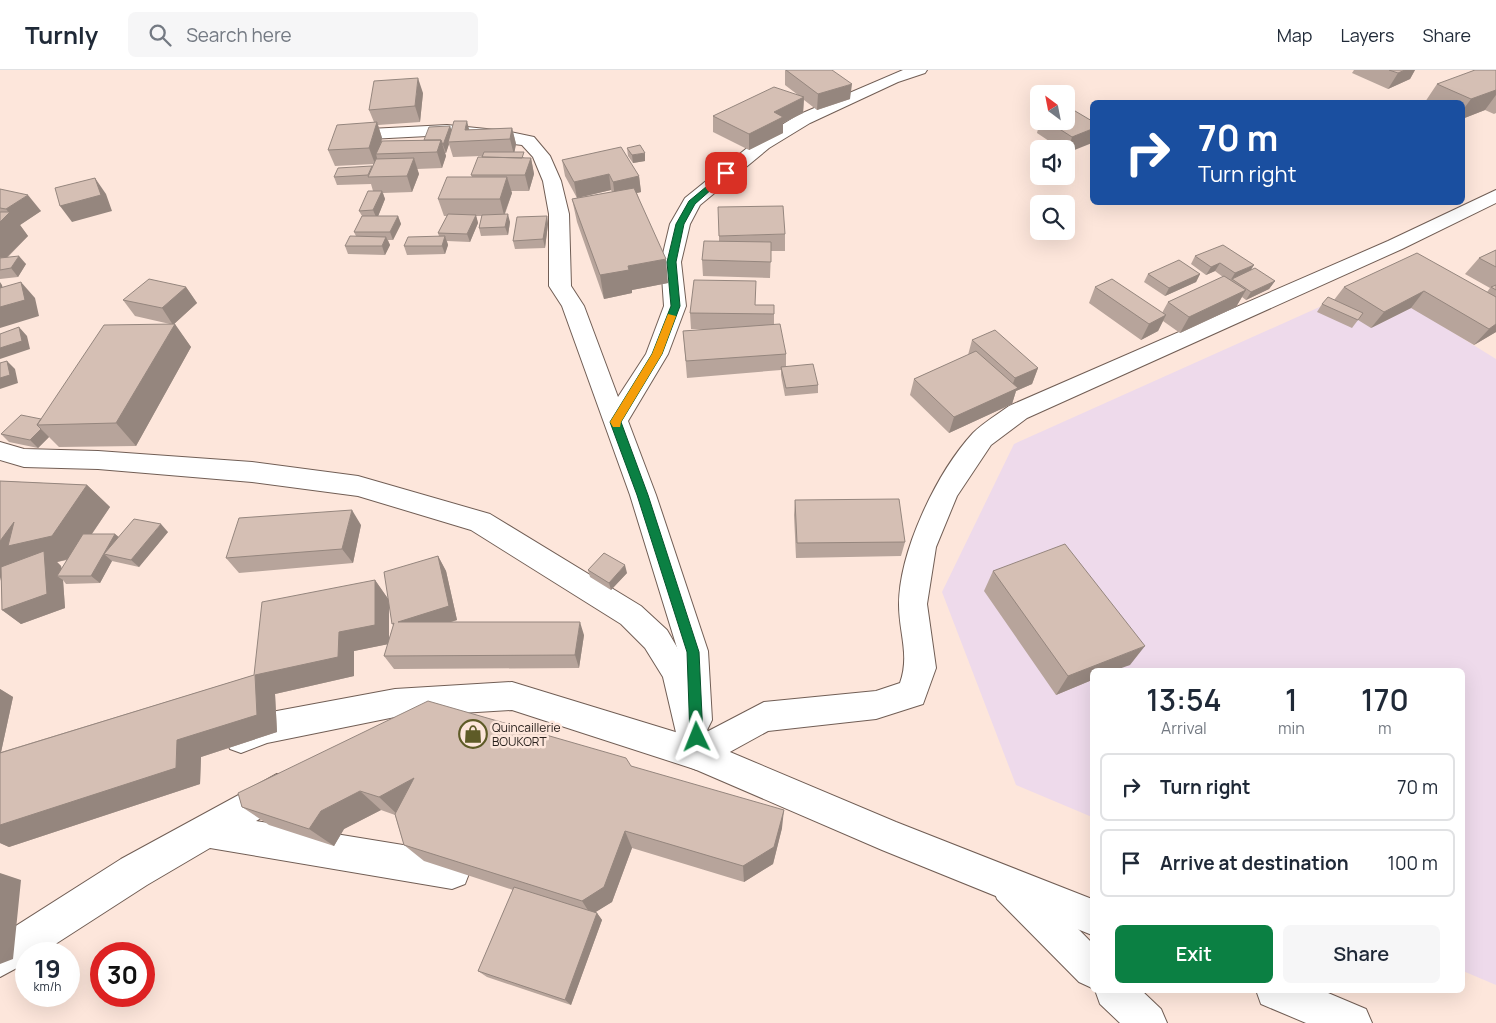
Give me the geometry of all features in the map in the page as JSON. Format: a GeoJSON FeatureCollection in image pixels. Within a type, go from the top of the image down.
{"type":"FeatureCollection","features":[{"type":"Feature","properties":{"kind":"street"},"geometry":{"type":"LineString","coordinates":[[616,422],[657,354],[675,306],[671,262],[680,224],[692,202],[763,144],[804,119],[892,79],[919,70]]}},
{"type":"Feature","properties":{"kind":"street"},"geometry":{"type":"LineString","coordinates":[[350,135],[447,130],[498,135],[528,141],[541,156],[552,181],[559,214],[560,286],[573,306],[643,495],[693,652],[697,754]]}},
{"type":"Feature","properties":{"kind":"street"},"geometry":{"type":"LineString","coordinates":[[697,754],[764,716],[876,704],[912,694],[921,668],[912,604],[922,547],[945,492],[982,439],[1018,412],[1395,245],[1496,196]]}},
{"type":"Feature","properties":{"kind":"street"},"geometry":{"type":"LineString","coordinates":[[1395,245],[1420,258]]}},
{"type":"Feature","properties":{"kind":"street"},"geometry":{"type":"LineString","coordinates":[[0,452],[24,458],[98,460],[252,472],[358,486],[480,522],[631,615],[656,638],[676,673],[697,754]]}},
{"type":"Feature","properties":{"kind":"street"},"geometry":{"type":"LineString","coordinates":[[210,750],[266,728],[395,703],[512,696],[697,754],[1090,916]]}},
{"type":"Feature","properties":{"kind":"street"},"geometry":{"type":"LineString","coordinates":[[364,740],[430,701]]}},
{"type":"Feature","properties":{"kind":"street"},"geometry":{"type":"LineString","coordinates":[[0,958],[134,872],[306,774]]}},
{"type":"Feature","properties":{"kind":"street"},"geometry":{"type":"LineString","coordinates":[[207,830],[452,871]]}},
{"type":"Feature","properties":{"kind":"street"},"geometry":{"type":"LineString","coordinates":[[1007,883],[1090,967]]}},
{"type":"Feature","properties":{"kind":"street"},"geometry":{"type":"LineString","coordinates":[[1117,993],[1147,1023]]}},
{"type":"Feature","properties":{"kind":"street"},"geometry":{"type":"LineString","coordinates":[[1281,993],[1352,1023]]}},
{"type":"Feature","properties":{"kind":"shaded area"},"geometry":{"type":"Polygon","coordinates":[[[1373,283],[1496,359],[1496,985],[1465,972],[1465,668],[1090,668],[1090,816],[1016,785],[942,592],[1014,444],[1373,283]]]}},
{"type":"Feature","properties":{"kind":"building"},"geometry":{"type":"Polygon","coordinates":[[[786,70],[832,70],[852,84],[818,94],[786,70]]]}},
{"type":"Feature","properties":{"kind":"building"},"geometry":{"type":"Polygon","coordinates":[[[1389,70],[1405,70],[1398,73],[1389,70]]]}},
{"type":"Feature","properties":{"kind":"building"},"geometry":{"type":"Polygon","coordinates":[[[1475,70],[1496,70],[1496,90],[1471,99],[1437,84],[1475,70]]]}},
{"type":"Feature","properties":{"kind":"building"},"geometry":{"type":"Polygon","coordinates":[[[418,78],[415,106],[369,110],[374,81],[418,78]]]}},
{"type":"Feature","properties":{"kind":"building"},"geometry":{"type":"Polygon","coordinates":[[[774,87],[804,97],[774,112],[783,117],[749,134],[713,116],[774,87]]]}},
{"type":"Feature","properties":{"kind":"building"},"geometry":{"type":"Polygon","coordinates":[[[1075,111],[1090,120],[1090,130],[1072,137],[1061,130],[1075,130],[1075,111]]]}},
{"type":"Feature","properties":{"kind":"building"},"geometry":{"type":"Polygon","coordinates":[[[454,121],[467,121],[465,130],[512,128],[510,139],[448,142],[454,121]]]}},
{"type":"Feature","properties":{"kind":"building"},"geometry":{"type":"Polygon","coordinates":[[[377,122],[369,148],[328,150],[337,125],[377,122]]]}},
{"type":"Feature","properties":{"kind":"building"},"geometry":{"type":"Polygon","coordinates":[[[450,126],[443,145],[441,140],[424,140],[429,127],[450,126]]]}},
{"type":"Feature","properties":{"kind":"building"},"geometry":{"type":"Polygon","coordinates":[[[441,140],[437,152],[376,154],[382,141],[441,140]]]}},
{"type":"Feature","properties":{"kind":"building"},"geometry":{"type":"Polygon","coordinates":[[[640,145],[645,153],[632,155],[627,148],[640,145]]]}},
{"type":"Feature","properties":{"kind":"building"},"geometry":{"type":"Polygon","coordinates":[[[621,147],[639,176],[613,182],[609,174],[574,182],[562,160],[621,147]]]}},
{"type":"Feature","properties":{"kind":"building"},"geometry":{"type":"Polygon","coordinates":[[[484,152],[524,152],[522,158],[482,157],[484,152]]]}},
{"type":"Feature","properties":{"kind":"building"},"geometry":{"type":"Polygon","coordinates":[[[478,157],[531,158],[525,175],[471,175],[478,157]]]}},
{"type":"Feature","properties":{"kind":"building"},"geometry":{"type":"Polygon","coordinates":[[[414,158],[407,176],[368,177],[376,159],[414,158]]]}},
{"type":"Feature","properties":{"kind":"building"},"geometry":{"type":"Polygon","coordinates":[[[372,166],[368,175],[334,177],[338,168],[372,166]]]}},
{"type":"Feature","properties":{"kind":"building"},"geometry":{"type":"Polygon","coordinates":[[[447,177],[507,177],[500,199],[438,199],[447,177]]]}},
{"type":"Feature","properties":{"kind":"building"},"geometry":{"type":"Polygon","coordinates":[[[95,178],[101,195],[60,206],[55,188],[95,178]]]}},
{"type":"Feature","properties":{"kind":"building"},"geometry":{"type":"Polygon","coordinates":[[[634,188],[666,259],[628,266],[629,270],[600,275],[572,199],[634,188]]]}},
{"type":"Feature","properties":{"kind":"building"},"geometry":{"type":"Polygon","coordinates":[[[0,189],[28,195],[6,209],[0,208],[0,189]]]}},
{"type":"Feature","properties":{"kind":"building"},"geometry":{"type":"Polygon","coordinates":[[[368,191],[382,191],[373,210],[359,211],[368,191]]]}},
{"type":"Feature","properties":{"kind":"building"},"geometry":{"type":"Polygon","coordinates":[[[783,206],[785,234],[719,236],[718,207],[783,206]]]}},
{"type":"Feature","properties":{"kind":"building"},"geometry":{"type":"Polygon","coordinates":[[[0,212],[10,212],[0,222],[0,212]]]}},
{"type":"Feature","properties":{"kind":"building"},"geometry":{"type":"Polygon","coordinates":[[[448,214],[476,215],[467,234],[438,233],[448,214]]]}},
{"type":"Feature","properties":{"kind":"building"},"geometry":{"type":"Polygon","coordinates":[[[508,214],[505,227],[479,228],[482,215],[508,214]]]}},
{"type":"Feature","properties":{"kind":"building"},"geometry":{"type":"Polygon","coordinates":[[[362,216],[398,216],[390,232],[354,232],[362,216]]]}},
{"type":"Feature","properties":{"kind":"building"},"geometry":{"type":"Polygon","coordinates":[[[547,216],[543,239],[513,241],[517,217],[547,216]]]}},
{"type":"Feature","properties":{"kind":"building"},"geometry":{"type":"Polygon","coordinates":[[[350,236],[386,237],[382,246],[345,246],[350,236]]]}},
{"type":"Feature","properties":{"kind":"building"},"geometry":{"type":"Polygon","coordinates":[[[445,236],[442,246],[404,246],[408,237],[445,236]]]}},
{"type":"Feature","properties":{"kind":"building"},"geometry":{"type":"Polygon","coordinates":[[[704,241],[771,242],[771,262],[702,260],[704,241]]]}},
{"type":"Feature","properties":{"kind":"building"},"geometry":{"type":"Polygon","coordinates":[[[1223,245],[1254,265],[1235,273],[1220,263],[1211,267],[1195,256],[1223,245]]]}},
{"type":"Feature","properties":{"kind":"building"},"geometry":{"type":"Polygon","coordinates":[[[1496,250],[1496,267],[1479,258],[1496,250]]]}},
{"type":"Feature","properties":{"kind":"building"},"geometry":{"type":"Polygon","coordinates":[[[1417,253],[1496,297],[1496,324],[1489,329],[1424,291],[1384,312],[1344,287],[1417,253]]]}},
{"type":"Feature","properties":{"kind":"building"},"geometry":{"type":"Polygon","coordinates":[[[19,256],[11,268],[0,270],[0,258],[19,256]]]}},
{"type":"Feature","properties":{"kind":"building"},"geometry":{"type":"Polygon","coordinates":[[[1179,260],[1200,274],[1169,288],[1148,274],[1179,260]]]}},
{"type":"Feature","properties":{"kind":"building"},"geometry":{"type":"Polygon","coordinates":[[[1255,268],[1275,281],[1251,292],[1232,279],[1255,268]]]}},
{"type":"Feature","properties":{"kind":"building"},"geometry":{"type":"Polygon","coordinates":[[[1224,276],[1246,290],[1189,317],[1168,302],[1224,276]]]}},
{"type":"Feature","properties":{"kind":"building"},"geometry":{"type":"Polygon","coordinates":[[[149,279],[186,287],[162,308],[123,300],[149,279]]]}},
{"type":"Feature","properties":{"kind":"building"},"geometry":{"type":"Polygon","coordinates":[[[1112,279],[1166,315],[1149,324],[1095,287],[1112,279]]]}},
{"type":"Feature","properties":{"kind":"building"},"geometry":{"type":"Polygon","coordinates":[[[694,280],[756,281],[755,305],[774,305],[774,314],[690,313],[694,280]]]}},
{"type":"Feature","properties":{"kind":"building"},"geometry":{"type":"Polygon","coordinates":[[[21,282],[25,300],[0,307],[0,288],[21,282]]]}},
{"type":"Feature","properties":{"kind":"building"},"geometry":{"type":"Polygon","coordinates":[[[1328,297],[1363,313],[1358,320],[1322,304],[1328,297]]]}},
{"type":"Feature","properties":{"kind":"building"},"geometry":{"type":"Polygon","coordinates":[[[175,324],[116,423],[37,425],[104,325],[175,324]]]}},
{"type":"Feature","properties":{"kind":"building"},"geometry":{"type":"Polygon","coordinates":[[[780,324],[786,354],[686,361],[683,331],[780,324]]]}},
{"type":"Feature","properties":{"kind":"building"},"geometry":{"type":"Polygon","coordinates":[[[19,327],[22,341],[0,348],[0,334],[19,327]]]}},
{"type":"Feature","properties":{"kind":"building"},"geometry":{"type":"Polygon","coordinates":[[[995,330],[1038,368],[1015,378],[972,340],[995,330]]]}},
{"type":"Feature","properties":{"kind":"building"},"geometry":{"type":"Polygon","coordinates":[[[976,351],[1018,388],[954,417],[914,379],[976,351]]]}},
{"type":"Feature","properties":{"kind":"building"},"geometry":{"type":"Polygon","coordinates":[[[7,361],[10,375],[0,378],[0,363],[7,361]]]}},
{"type":"Feature","properties":{"kind":"building"},"geometry":{"type":"Polygon","coordinates":[[[813,364],[818,385],[786,388],[781,367],[813,364]]]}},
{"type":"Feature","properties":{"kind":"building"},"geometry":{"type":"Polygon","coordinates":[[[21,415],[41,419],[37,425],[41,429],[30,440],[1,434],[21,415]]]}},
{"type":"Feature","properties":{"kind":"building"},"geometry":{"type":"Polygon","coordinates":[[[0,481],[87,485],[52,536],[8,546],[14,522],[0,541],[0,481]]]}},
{"type":"Feature","properties":{"kind":"building"},"geometry":{"type":"Polygon","coordinates":[[[899,499],[905,542],[797,543],[795,500],[899,499]]]}},
{"type":"Feature","properties":{"kind":"building"},"geometry":{"type":"Polygon","coordinates":[[[352,510],[342,549],[226,558],[239,518],[352,510]]]}},
{"type":"Feature","properties":{"kind":"building"},"geometry":{"type":"Polygon","coordinates":[[[134,519],[161,524],[131,560],[104,554],[134,519]]]}},
{"type":"Feature","properties":{"kind":"building"},"geometry":{"type":"Polygon","coordinates":[[[83,534],[115,534],[91,576],[57,576],[83,534]]]}},
{"type":"Feature","properties":{"kind":"building"},"geometry":{"type":"Polygon","coordinates":[[[1065,544],[1145,646],[1068,676],[993,571],[1065,544]]]}},
{"type":"Feature","properties":{"kind":"building"},"geometry":{"type":"Polygon","coordinates":[[[44,551],[47,594],[2,610],[1,567],[44,551]]]}},
{"type":"Feature","properties":{"kind":"building"},"geometry":{"type":"Polygon","coordinates":[[[604,553],[625,565],[609,583],[588,570],[604,553]]]}},
{"type":"Feature","properties":{"kind":"building"},"geometry":{"type":"Polygon","coordinates":[[[438,556],[449,606],[398,622],[580,622],[575,655],[384,656],[394,623],[392,624],[384,572],[438,556]]]}},
{"type":"Feature","properties":{"kind":"building"},"geometry":{"type":"Polygon","coordinates":[[[375,580],[375,625],[339,632],[338,657],[255,675],[257,715],[177,740],[176,768],[0,825],[0,753],[254,675],[262,602],[375,580]]]}},
{"type":"Feature","properties":{"kind":"building"},"geometry":{"type":"Polygon","coordinates":[[[428,701],[626,758],[631,766],[784,810],[774,847],[743,866],[625,831],[604,887],[582,901],[404,845],[395,814],[414,778],[379,797],[360,791],[321,811],[309,829],[242,807],[238,793],[428,701]]]}},
{"type":"Feature","properties":{"kind":"building"},"geometry":{"type":"Polygon","coordinates":[[[514,887],[597,913],[565,1000],[478,971],[514,887]]]}},
{"type":"Feature","properties":{"kind":"slow traffic"},"geometry":{"type":"LineString","coordinates":[[617,424],[616,422],[657,354],[671,316]]}},
{"type":"Feature","properties":{"kind":"place","name":"Quincaillerie BOUKORT"},"geometry":{"type":"Point","coordinates":[473,734]}},
{"type":"Feature","properties":{"kind":"route"},"geometry":{"type":"LineString","coordinates":[[697,737],[693,652],[643,495],[616,422],[657,354],[675,306],[671,262],[680,224],[692,202],[726,173]]}}]}
